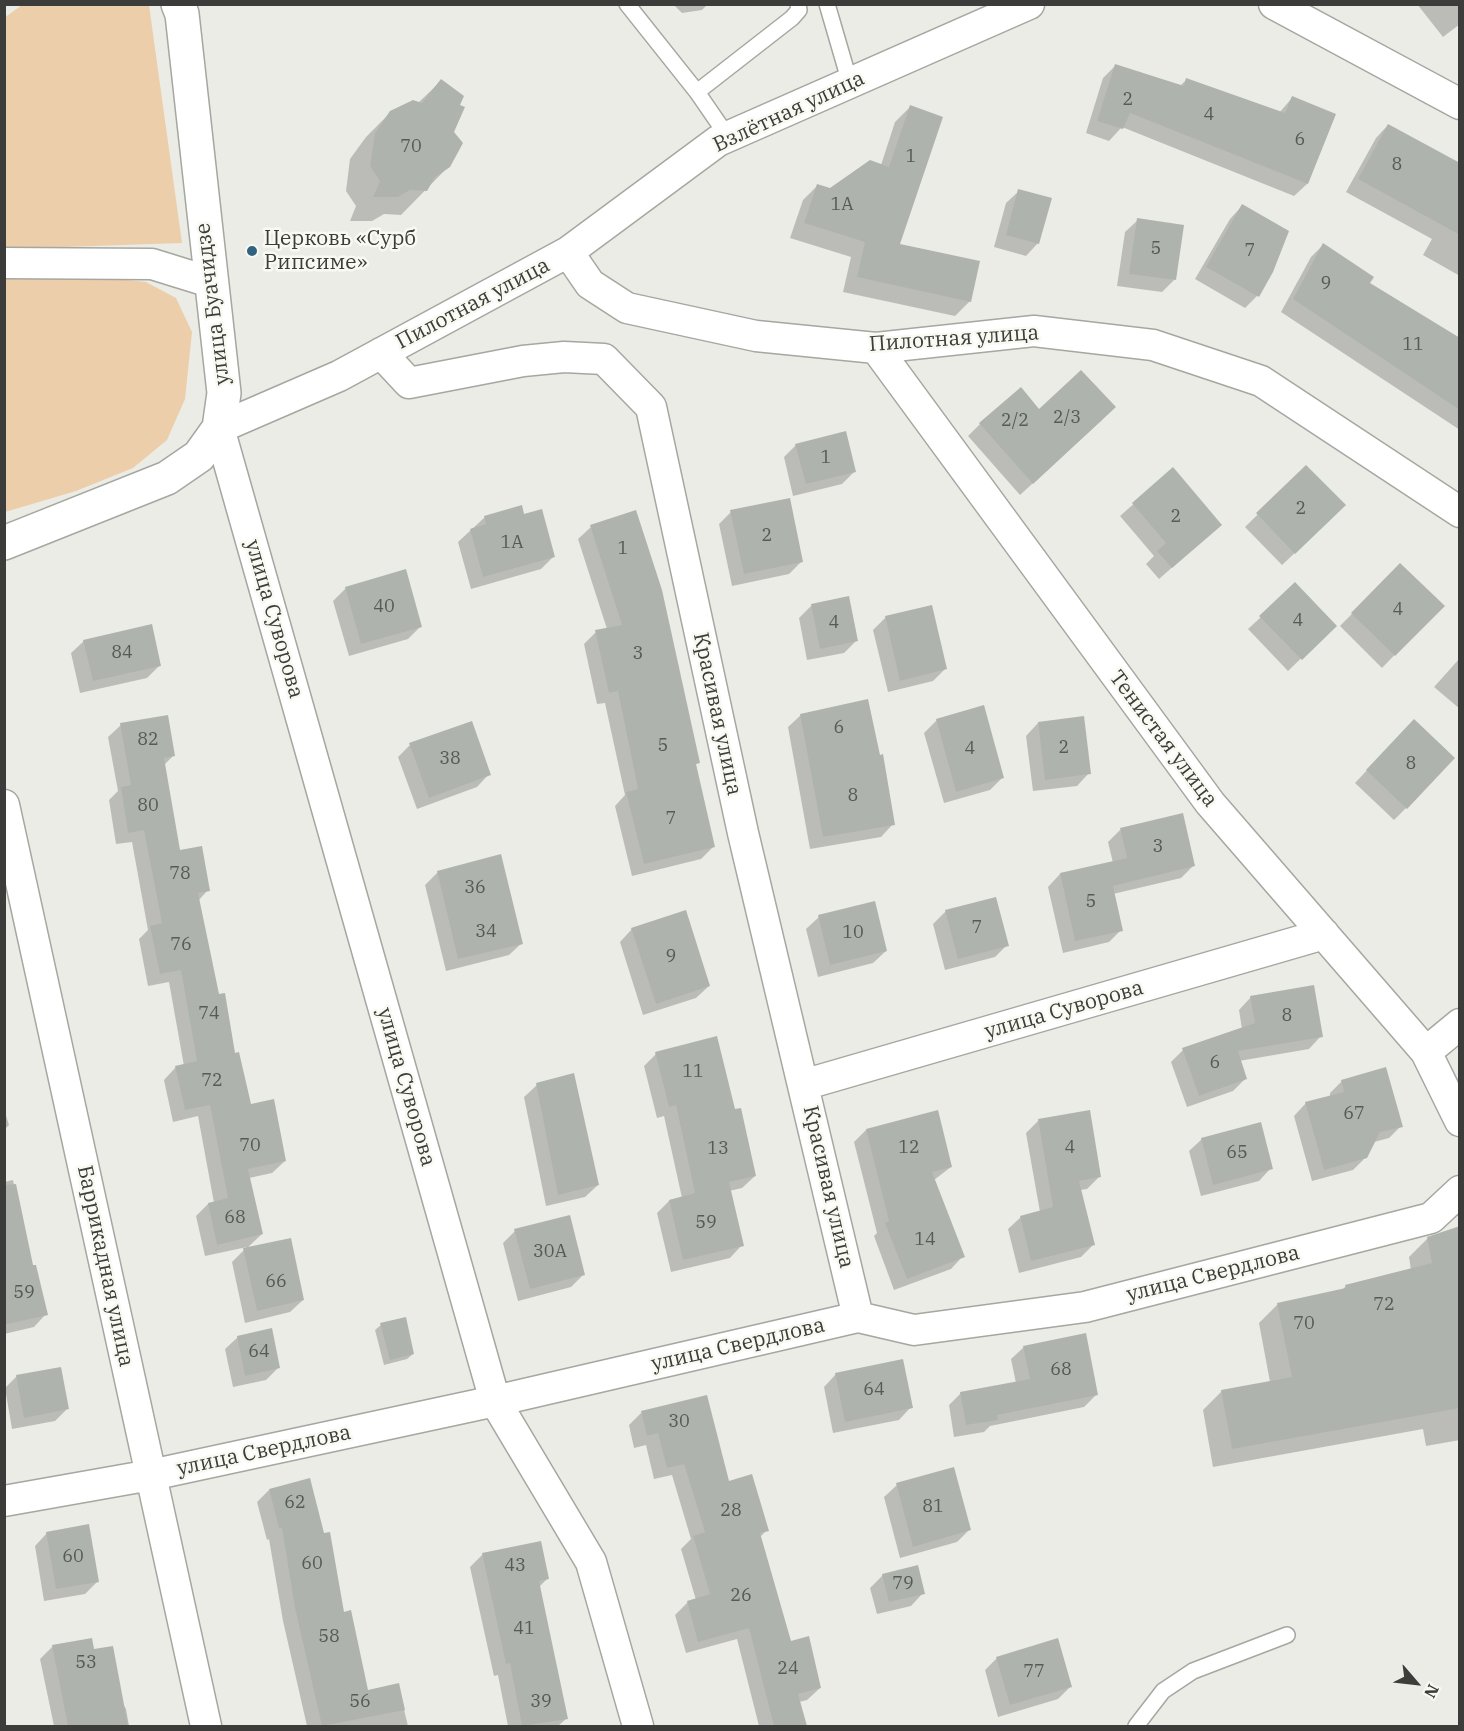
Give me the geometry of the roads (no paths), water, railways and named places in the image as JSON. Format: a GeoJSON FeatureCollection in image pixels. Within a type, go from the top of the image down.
{"type":"FeatureCollection","features":[{"type":"Feature","properties":{"kind":"main road","name":"улица Буачидзе"},"geometry":{"type":"LineString","coordinates":[[4,543],[167,478],[199,456],[219,428],[224,393],[210,282],[182,8]]}},
{"type":"Feature","properties":{"kind":"street","name":"Взлётная улица"},"geometry":{"type":"LineString","coordinates":[[567,252],[718,141],[1029,4]]}},
{"type":"Feature","properties":{"kind":"street"},"geometry":{"type":"LineString","coordinates":[[1274,4],[1460,104]]}},
{"type":"Feature","properties":{"kind":"street","name":"Пилотная улица"},"geometry":{"type":"LineString","coordinates":[[219,428],[339,376],[567,252],[590,284],[627,308],[756,336],[876,348],[1034,331],[1153,345],[1261,381],[1460,512]]}},
{"type":"Feature","properties":{"kind":"street"},"geometry":{"type":"LineString","coordinates":[[4,263],[152,264],[210,282]]}},
{"type":"Feature","properties":{"kind":"street","name":"Тенистая улица"},"geometry":{"type":"LineString","coordinates":[[876,348],[1210,803],[1426,1052],[1460,1120]]}},
{"type":"Feature","properties":{"kind":"street","name":"Красивая улица"},"geometry":{"type":"LineString","coordinates":[[381,353],[409,383],[523,361],[564,357],[604,359],[651,407],[743,832],[858,1317]]}},
{"type":"Feature","properties":{"kind":"street","name":"улица Суворова"},"geometry":{"type":"LineString","coordinates":[[219,428],[495,1401],[591,1562],[638,1726]]}},
{"type":"Feature","properties":{"kind":"street","name":"Баррикадная улица"},"geometry":{"type":"LineString","coordinates":[[4,805],[206,1726]]}},
{"type":"Feature","properties":{"kind":"street","name":"улица Суворова"},"geometry":{"type":"LineString","coordinates":[[803,1085],[1324,934]]}},
{"type":"Feature","properties":{"kind":"street"},"geometry":{"type":"LineString","coordinates":[[1426,1052],[1460,1024]]}},
{"type":"Feature","properties":{"kind":"street","name":"улица Свердлова"},"geometry":{"type":"LineString","coordinates":[[4,1501],[151,1475],[495,1401],[858,1317],[914,1330],[1085,1307],[1431,1218],[1460,1191]]}},
{"type":"Feature","properties":{"kind":"lane"},"geometry":{"type":"LineString","coordinates":[[627,4],[697,92],[728,137]]}},
{"type":"Feature","properties":{"kind":"lane"},"geometry":{"type":"LineString","coordinates":[[697,92],[792,18],[799,10],[798,4]]}},
{"type":"Feature","properties":{"kind":"lane"},"geometry":{"type":"LineString","coordinates":[[826,4],[850,83]]}},
{"type":"Feature","properties":{"kind":"lane"},"geometry":{"type":"LineString","coordinates":[[1136,1726],[1163,1691],[1192,1671],[1287,1635]]}},
{"type":"Feature","properties":{"kind":"place","name":"Церковь «Сурб Рипсиме»"},"geometry":{"type":"Point","coordinates":[252,251]}}]}
